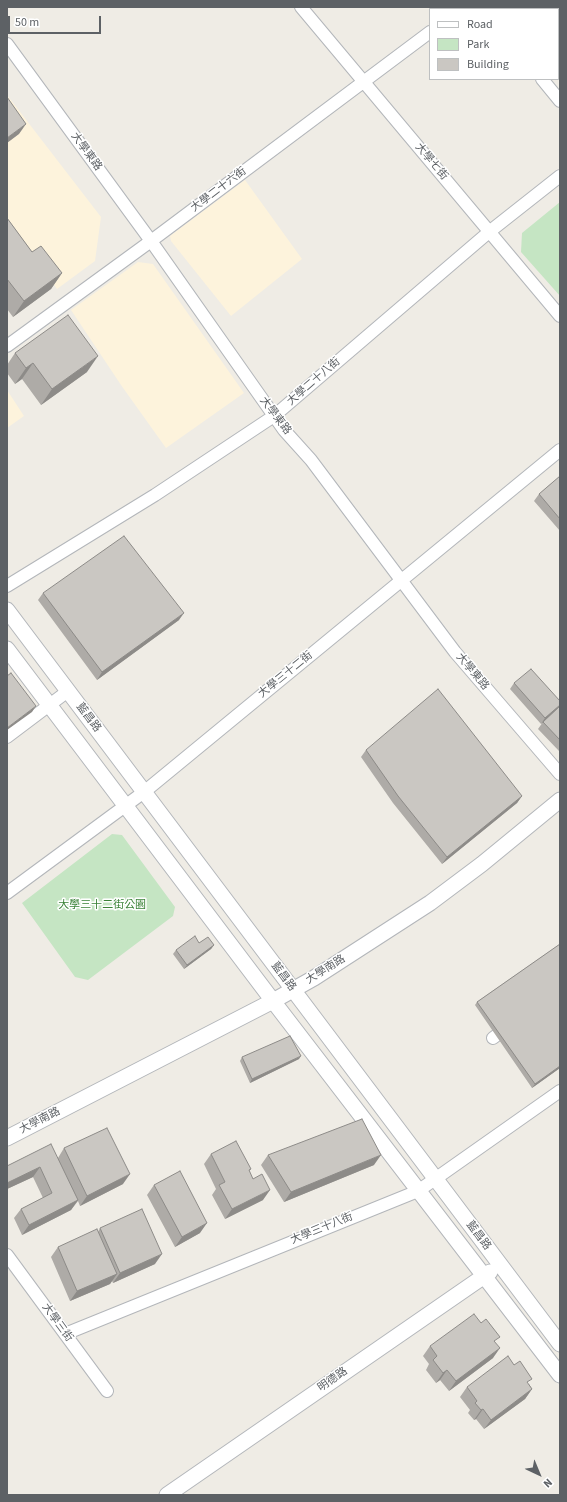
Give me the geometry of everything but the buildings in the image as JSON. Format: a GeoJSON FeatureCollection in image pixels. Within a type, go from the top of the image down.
{"type":"FeatureCollection","features":[{"type":"Feature","properties":{"kind":"street","name":"大學七街"},"geometry":{"type":"LineString","coordinates":[[301,7],[560,316]]}},
{"type":"Feature","properties":{"kind":"street","name":"大學二十六街"},"geometry":{"type":"LineString","coordinates":[[7,346],[152,241],[429,33]]}},
{"type":"Feature","properties":{"kind":"street","name":"大學東路"},"geometry":{"type":"LineString","coordinates":[[7,44],[152,241],[274,416],[311,460],[400,582],[455,652],[560,774]]}},
{"type":"Feature","properties":{"kind":"street"},"geometry":{"type":"LineString","coordinates":[[543,80],[560,101]]}},
{"type":"Feature","properties":{"kind":"street","name":"大學二十八街"},"geometry":{"type":"LineString","coordinates":[[7,586],[155,494],[274,416],[489,232],[560,176]]}},
{"type":"Feature","properties":{"kind":"street","name":"大學三十二街"},"geometry":{"type":"LineString","coordinates":[[7,893],[144,792],[560,450]]}},
{"type":"Feature","properties":{"kind":"street","name":"藍昌路"},"geometry":{"type":"LineString","coordinates":[[7,610],[560,1345]]}},
{"type":"Feature","properties":{"kind":"street","name":"藍昌路"},"geometry":{"type":"LineString","coordinates":[[7,649],[273,1001],[560,1375]]}},
{"type":"Feature","properties":{"kind":"street"},"geometry":{"type":"LineString","coordinates":[[7,737],[68,691]]}},
{"type":"Feature","properties":{"kind":"street","name":"大學南路"},"geometry":{"type":"LineString","coordinates":[[7,1138],[292,990],[430,903],[482,864],[560,800]]}},
{"type":"Feature","properties":{"kind":"street"},"geometry":{"type":"LineString","coordinates":[[493,1038],[516,1020]]}},
{"type":"Feature","properties":{"kind":"street","name":"大學三十八街"},"geometry":{"type":"LineString","coordinates":[[65,1334],[418,1191],[560,1091]]}},
{"type":"Feature","properties":{"kind":"street","name":"大學三街"},"geometry":{"type":"LineString","coordinates":[[7,1255],[107,1391]]}},
{"type":"Feature","properties":{"kind":"street","name":"明德路"},"geometry":{"type":"LineString","coordinates":[[167,1495],[484,1277],[499,1265]]}},
{"type":"Feature","properties":{"kind":"street"},"geometry":{"type":"LineString","coordinates":[[545,1356],[560,1345]]}},
{"type":"Feature","properties":{"kind":"shaded area"},"geometry":{"type":"Polygon","coordinates":[[[7,95],[101,217],[95,261],[57,289],[7,219],[7,95]]]}},
{"type":"Feature","properties":{"kind":"shaded area"},"geometry":{"type":"Polygon","coordinates":[[[245,180],[302,259],[231,316],[171,241],[170,236],[245,180]]]}},
{"type":"Feature","properties":{"kind":"shaded area"},"geometry":{"type":"Polygon","coordinates":[[[138,262],[153,264],[244,393],[166,448],[121,385],[71,310],[138,262]]]}},
{"type":"Feature","properties":{"kind":"shaded area"},"geometry":{"type":"Polygon","coordinates":[[[7,390],[24,416],[7,428],[7,390]]]}},
{"type":"Feature","properties":{"kind":"green space"},"geometry":{"type":"Polygon","coordinates":[[[560,202],[560,296],[521,252],[522,233],[560,202]]]}},
{"type":"Feature","properties":{"kind":"green space","name":"大學三十二街公園"},"geometry":{"type":"Polygon","coordinates":[[[112,834],[122,835],[175,907],[173,916],[88,980],[75,977],[22,903],[112,834]]]}}]}
